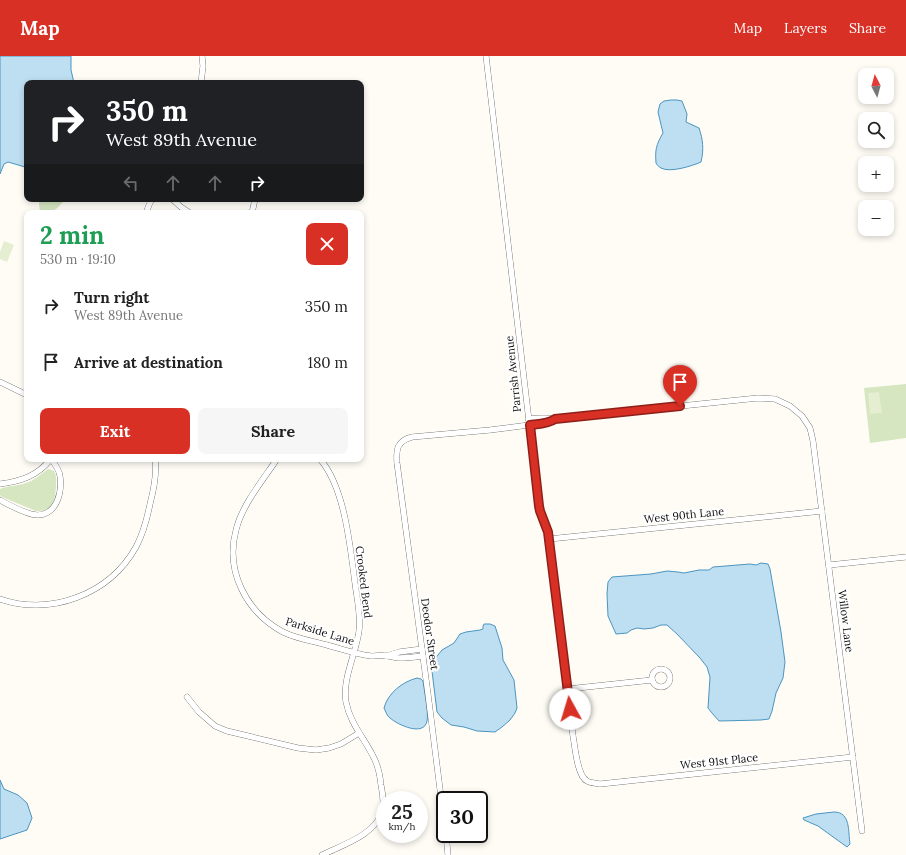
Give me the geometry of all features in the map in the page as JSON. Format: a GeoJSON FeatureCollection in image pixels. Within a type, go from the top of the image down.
{"type":"FeatureCollection","features":[{"type":"Feature","properties":{"kind":"street"},"geometry":{"type":"LineString","coordinates":[[201,80],[203,66],[202,56]]}},
{"type":"Feature","properties":{"kind":"street","name":"Parrish Avenue"},"geometry":{"type":"LineString","coordinates":[[486,56],[539,506],[548,532],[573,736],[581,775],[587,782]]}},
{"type":"Feature","properties":{"kind":"street"},"geometry":{"type":"LineString","coordinates":[[175,202],[186,210]]}},
{"type":"Feature","properties":{"kind":"street"},"geometry":{"type":"LineString","coordinates":[[0,382],[24,394]]}},
{"type":"Feature","properties":{"kind":"street","name":"Willow Lane"},"geometry":{"type":"LineString","coordinates":[[555,419],[758,398],[775,399],[790,406],[802,416],[810,428],[813,441],[862,831]]}},
{"type":"Feature","properties":{"kind":"street"},"geometry":{"type":"LineString","coordinates":[[528,419],[555,419]]}},
{"type":"Feature","properties":{"kind":"street"},"geometry":{"type":"LineString","coordinates":[[530,425],[544,424],[555,419]]}},
{"type":"Feature","properties":{"kind":"street","name":"Deodor Street"},"geometry":{"type":"LineString","coordinates":[[440,791],[396,452],[401,443],[407,438],[530,425]]}},
{"type":"Feature","properties":{"kind":"street"},"geometry":{"type":"LineString","coordinates":[[0,484],[28,478],[43,468],[48,462]]}},
{"type":"Feature","properties":{"kind":"street"},"geometry":{"type":"LineString","coordinates":[[0,500],[36,515],[50,511],[54,508],[58,499],[60,481],[58,470],[53,462]]}},
{"type":"Feature","properties":{"kind":"street"},"geometry":{"type":"LineString","coordinates":[[0,599],[30,605],[49,605],[59,603],[92,591],[114,575],[129,558],[141,536],[146,522],[154,487],[156,472],[155,462]]}},
{"type":"Feature","properties":{"kind":"street","name":"Parkside Lane"},"geometry":{"type":"LineString","coordinates":[[275,462],[245,508],[237,524],[234,542],[233,553],[238,583],[252,607],[274,627],[296,637],[372,656],[400,658],[423,656]]}},
{"type":"Feature","properties":{"kind":"street","name":"Crooked Bend"},"geometry":{"type":"LineString","coordinates":[[322,462],[335,484],[344,517],[360,620],[358,635],[346,684],[345,698],[349,714],[374,756],[379,770],[384,804],[378,822],[370,830],[322,855]]}},
{"type":"Feature","properties":{"kind":"street","name":"West 90th Lane"},"geometry":{"type":"LineString","coordinates":[[549,539],[822,511]]}},
{"type":"Feature","properties":{"kind":"street"},"geometry":{"type":"LineString","coordinates":[[829,565],[906,557]]}},
{"type":"Feature","properties":{"kind":"street","name":"Parkside Lane"},"geometry":{"type":"LineString","coordinates":[[386,656],[399,652],[422,649]]}},
{"type":"Feature","properties":{"kind":"street"},"geometry":{"type":"LineString","coordinates":[[568,689],[652,680]]}},
{"type":"Feature","properties":{"kind":"street"},"geometry":{"type":"LineString","coordinates":[[187,697],[202,715],[218,727],[227,731],[298,748],[316,750],[328,748],[341,744],[359,733]]}},
{"type":"Feature","properties":{"kind":"street","name":"West 91st Place"},"geometry":{"type":"LineString","coordinates":[[587,782],[600,784],[853,757]]}},
{"type":"Feature","properties":{"kind":"street"},"geometry":{"type":"LineString","coordinates":[[447,843],[448,855]]}},
{"type":"Feature","properties":{"kind":"green space"},"geometry":{"type":"Polygon","coordinates":[[[39,202],[62,202],[54,210],[40,210],[39,202]]]}},
{"type":"Feature","properties":{"kind":"green space"},"geometry":{"type":"Polygon","coordinates":[[[4,241],[14,245],[7,262],[0,259],[0,252],[4,241]]]}},
{"type":"Feature","properties":{"kind":"green space"},"geometry":{"type":"Polygon","coordinates":[[[906,384],[906,438],[870,443],[864,388],[906,384]]]}},
{"type":"Feature","properties":{"kind":"green space"},"geometry":{"type":"Polygon","coordinates":[[[879,392],[882,413],[870,414],[868,393],[879,392]]]}},
{"type":"Feature","properties":{"kind":"green space"},"geometry":{"type":"Polygon","coordinates":[[[48,469],[54,471],[55,473],[56,487],[54,501],[46,510],[36,511],[0,495],[0,489],[29,482],[48,469]]]}},
{"type":"Feature","properties":{"kind":"water"},"geometry":{"type":"Polygon","coordinates":[[[0,56],[71,56],[71,70],[73,80],[24,80],[24,167],[8,162],[4,164],[0,174],[0,56]]]}},
{"type":"Feature","properties":{"kind":"water"},"geometry":{"type":"Polygon","coordinates":[[[664,101],[682,101],[687,114],[686,122],[699,128],[703,149],[701,162],[687,167],[670,170],[661,168],[657,165],[656,148],[663,133],[658,112],[660,104],[664,101]]]}},
{"type":"Feature","properties":{"kind":"water"},"geometry":{"type":"Polygon","coordinates":[[[761,563],[768,564],[770,569],[785,662],[783,678],[776,693],[769,719],[719,721],[708,708],[710,677],[707,667],[667,625],[644,629],[637,628],[627,633],[616,634],[608,616],[608,582],[612,577],[651,574],[667,571],[684,573],[709,570],[713,567],[750,564],[756,565],[761,563]]]}},
{"type":"Feature","properties":{"kind":"water"},"geometry":{"type":"Polygon","coordinates":[[[484,624],[495,626],[502,648],[503,660],[514,680],[517,708],[510,720],[495,732],[477,731],[451,725],[442,718],[437,712],[432,671],[434,660],[442,650],[454,643],[460,634],[483,629],[484,624]]]}},
{"type":"Feature","properties":{"kind":"water"},"geometry":{"type":"Polygon","coordinates":[[[417,678],[423,681],[427,708],[427,721],[425,726],[416,729],[404,726],[394,721],[388,716],[384,708],[392,693],[396,689],[406,682],[417,678]]]}},
{"type":"Feature","properties":{"kind":"water"},"geometry":{"type":"Polygon","coordinates":[[[0,780],[4,789],[18,795],[27,803],[32,818],[27,830],[0,839],[0,780]]]}},
{"type":"Feature","properties":{"kind":"water"},"geometry":{"type":"Polygon","coordinates":[[[834,812],[843,815],[848,824],[850,844],[847,847],[818,826],[804,820],[803,818],[816,814],[834,812]]]}},
{"type":"Feature","properties":{"kind":"route"},"geometry":{"type":"LineString","coordinates":[[570,709],[548,532],[539,506],[530,425],[544,424],[555,419],[680,406]]}}]}
